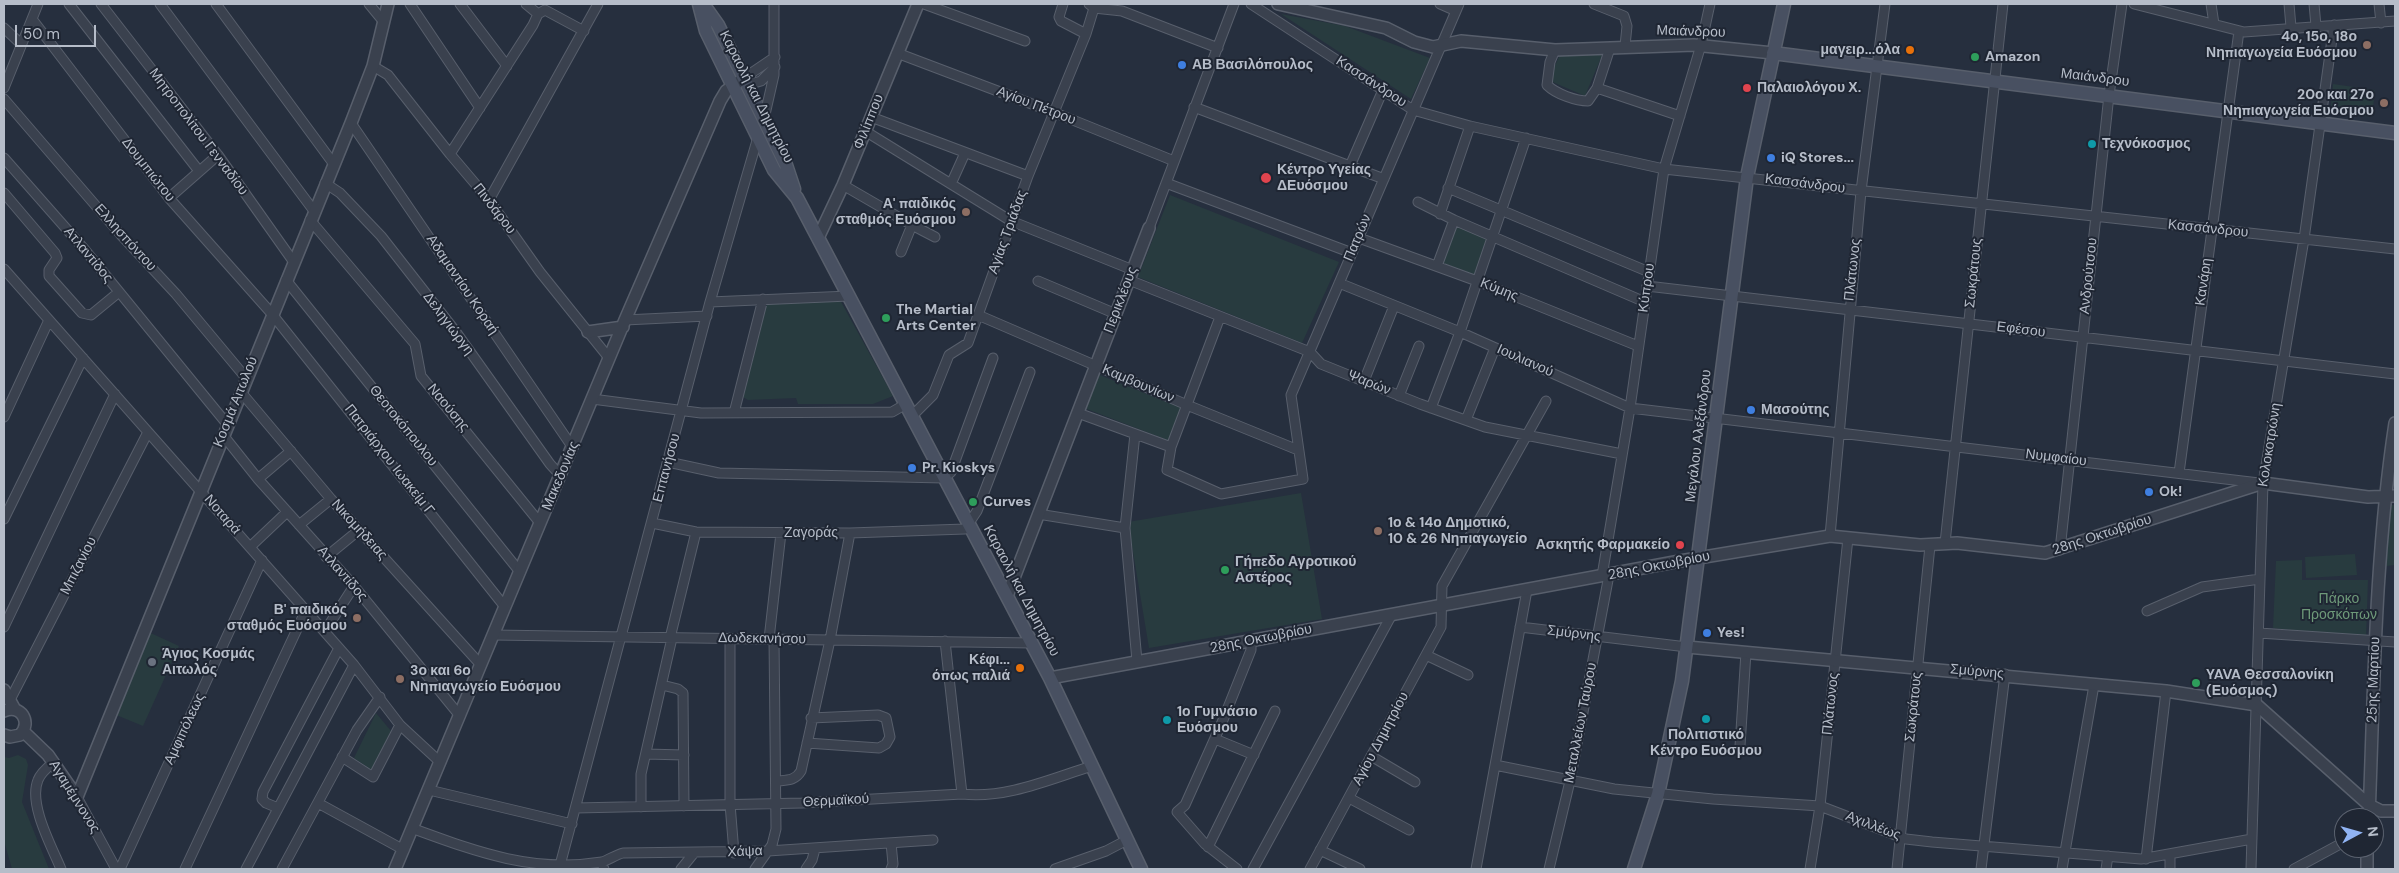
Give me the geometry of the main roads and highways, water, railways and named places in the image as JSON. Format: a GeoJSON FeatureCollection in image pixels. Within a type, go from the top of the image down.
{"type":"FeatureCollection","features":[{"type":"Feature","properties":{"kind":"main road","name":"Καραολή και Δημητρίου"},"geometry":{"type":"LineString","coordinates":[[699,4],[706,31],[774,170],[797,198]]}},
{"type":"Feature","properties":{"kind":"main road","name":"Καραολή και Δημητρίου"},"geometry":{"type":"LineString","coordinates":[[703,4],[718,25],[764,119],[786,165],[797,198],[1050,678],[1128,840],[1138,868]]}},
{"type":"Feature","properties":{"kind":"main road","name":"Μεγάλου Αλεξάνδρου"},"geometry":{"type":"LineString","coordinates":[[1634,869],[1658,794],[1688,647],[1748,177],[1784,4]]}},
{"type":"Feature","properties":{"kind":"main road","name":"Μαιάνδρου"},"geometry":{"type":"LineString","coordinates":[[1773,53],[2228,110],[2395,133]]}},
{"type":"Feature","properties":{"kind":"place","name":"4ο, 15ο, 18ο Νηπιαγωγεία Ευόσμου"},"geometry":{"type":"Point","coordinates":[2367,45]}},
{"type":"Feature","properties":{"kind":"place","name":"μαγειρ...όλα"},"geometry":{"type":"Point","coordinates":[1910,50]}},
{"type":"Feature","properties":{"kind":"place","name":"Amazon"},"geometry":{"type":"Point","coordinates":[1975,57]}},
{"type":"Feature","properties":{"kind":"place","name":"ΑΒ Βασιλόπουλος"},"geometry":{"type":"Point","coordinates":[1182,65]}},
{"type":"Feature","properties":{"kind":"place","name":"Παλαιολόγου Χ."},"geometry":{"type":"Point","coordinates":[1747,88]}},
{"type":"Feature","properties":{"kind":"place","name":"20ο και 27ο Νηπιαγωγεία Ευόσμου"},"geometry":{"type":"Point","coordinates":[2384,103]}},
{"type":"Feature","properties":{"kind":"place","name":"Τεχνόκοσμος"},"geometry":{"type":"Point","coordinates":[2092,144]}},
{"type":"Feature","properties":{"kind":"place","name":"iQ Stores..."},"geometry":{"type":"Point","coordinates":[1771,158]}},
{"type":"Feature","properties":{"kind":"place","name":"Κέντρο Υγείας ΔΕυόσμου"},"geometry":{"type":"Point","coordinates":[1266,178]}},
{"type":"Feature","properties":{"kind":"place","name":"Α' παιδικός σταθμός Ευόσμου"},"geometry":{"type":"Point","coordinates":[966,212]}},
{"type":"Feature","properties":{"kind":"place","name":"The Martial Arts Center"},"geometry":{"type":"Point","coordinates":[886,318]}},
{"type":"Feature","properties":{"kind":"place","name":"Μασούτης"},"geometry":{"type":"Point","coordinates":[1751,410]}},
{"type":"Feature","properties":{"kind":"place","name":"Pr. Kioskys"},"geometry":{"type":"Point","coordinates":[912,468]}},
{"type":"Feature","properties":{"kind":"place","name":"Ok!"},"geometry":{"type":"Point","coordinates":[2149,492]}},
{"type":"Feature","properties":{"kind":"place","name":"Curves"},"geometry":{"type":"Point","coordinates":[973,502]}},
{"type":"Feature","properties":{"kind":"place","name":"1ο & 14ο Δημοτικό, 10 & 26 Νηπιαγωγείο"},"geometry":{"type":"Point","coordinates":[1378,531]}},
{"type":"Feature","properties":{"kind":"place","name":"Ασκητής Φαρμακείο"},"geometry":{"type":"Point","coordinates":[1680,545]}},
{"type":"Feature","properties":{"kind":"place","name":"Γήπεδο Αγροτικού Αστέρος"},"geometry":{"type":"Point","coordinates":[1225,570]}},
{"type":"Feature","properties":{"kind":"place","name":"Β' παιδικός σταθμός Ευόσμου"},"geometry":{"type":"Point","coordinates":[357,618]}},
{"type":"Feature","properties":{"kind":"place","name":"Yes!"},"geometry":{"type":"Point","coordinates":[1707,633]}},
{"type":"Feature","properties":{"kind":"place","name":"Άγιος Κοσμάς Αιτωλός"},"geometry":{"type":"Point","coordinates":[152,662]}},
{"type":"Feature","properties":{"kind":"place","name":"Κέφι... όπως παλιά"},"geometry":{"type":"Point","coordinates":[1020,668]}},
{"type":"Feature","properties":{"kind":"place","name":"3ο και 6ο Νηπιαγωγείο Ευόσμου"},"geometry":{"type":"Point","coordinates":[400,679]}},
{"type":"Feature","properties":{"kind":"place","name":"YAVA Θεσσαλονίκη (Ευόσμος)"},"geometry":{"type":"Point","coordinates":[2196,683]}},
{"type":"Feature","properties":{"kind":"place","name":"Πολιτιστικό Κέντρο Ευόσμου"},"geometry":{"type":"Point","coordinates":[1706,719]}},
{"type":"Feature","properties":{"kind":"place","name":"1ο Γυμνάσιο Ευόσμου"},"geometry":{"type":"Point","coordinates":[1167,720]}},
{"type":"Feature","properties":{"kind":"park label","name":"Πάρκο Προσκόπων"},"geometry":{"type":"Point","coordinates":[2339,608]}}]}
